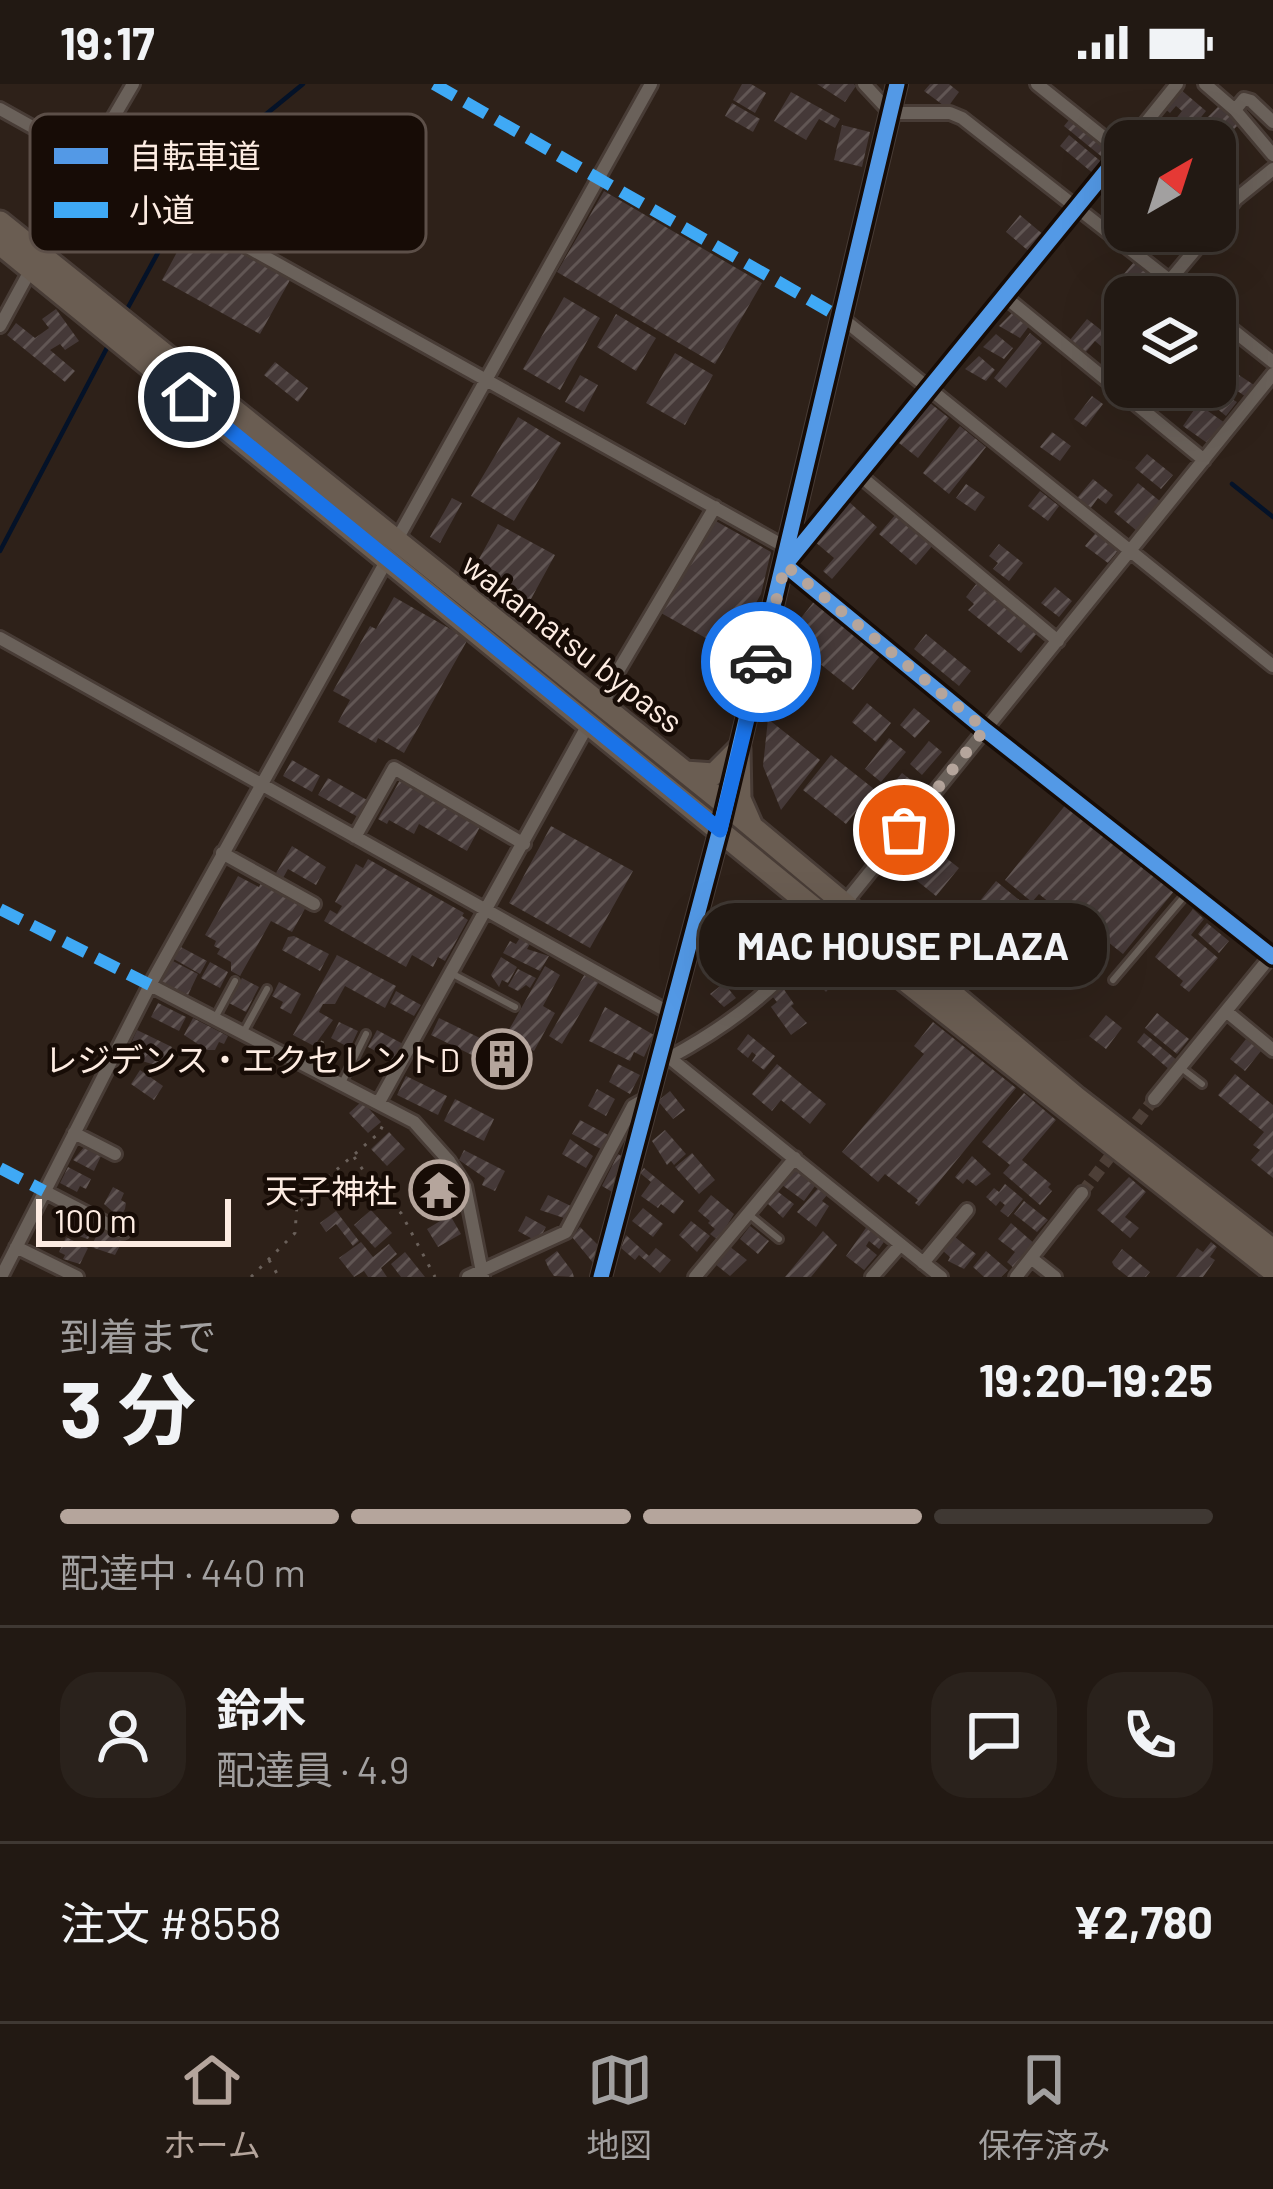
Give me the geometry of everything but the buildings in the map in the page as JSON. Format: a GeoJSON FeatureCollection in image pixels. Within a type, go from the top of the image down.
{"type":"FeatureCollection","features":[{"type":"Feature","properties":{"kind":"highway","name":"wakamatsu bypass"},"geometry":{"type":"LineString","coordinates":[[0,222],[33,260],[595,716],[720,830],[837,914],[1273,1250]]}},
{"type":"Feature","properties":{"kind":"highway","name":"wakamatsu bypass"},"geometry":{"type":"LineString","coordinates":[[0,244],[33,260]]}},
{"type":"Feature","properties":{"kind":"highway","name":"wakamatsu bypass"},"geometry":{"type":"LineString","coordinates":[[595,716],[682,770],[725,805],[837,914],[1272,1270]]}},
{"type":"Feature","properties":{"kind":"highway"},"geometry":{"type":"LineString","coordinates":[[682,770],[696,776],[714,774],[739,749]]}},
{"type":"Feature","properties":{"kind":"highway"},"geometry":{"type":"LineString","coordinates":[[739,749],[740,799],[754,829]]}},
{"type":"Feature","properties":{"kind":"street"},"geometry":{"type":"LineString","coordinates":[[115,114],[133,84]]}},
{"type":"Feature","properties":{"kind":"street"},"geometry":{"type":"LineString","coordinates":[[1,1277],[259,783],[651,84]]}},
{"type":"Feature","properties":{"kind":"street"},"geometry":{"type":"LineString","coordinates":[[863,84],[891,113],[950,113],[962,118],[1165,276]]}},
{"type":"Feature","properties":{"kind":"street"},"geometry":{"type":"LineString","coordinates":[[601,1277],[665,1054],[670,1012],[787,557],[897,84]]}},
{"type":"Feature","properties":{"kind":"street"},"geometry":{"type":"LineString","coordinates":[[1036,84],[1104,132]]}},
{"type":"Feature","properties":{"kind":"street"},"geometry":{"type":"LineString","coordinates":[[1148,120],[1177,84]]}},
{"type":"Feature","properties":{"kind":"street"},"geometry":{"type":"LineString","coordinates":[[1205,84],[1235,110],[1273,155]]}},
{"type":"Feature","properties":{"kind":"street"},"geometry":{"type":"LineString","coordinates":[[1249,84],[1254,91],[1251,100]]}},
{"type":"Feature","properties":{"kind":"street"},"geometry":{"type":"LineString","coordinates":[[1235,110],[1244,99],[1251,100],[1273,122]]}},
{"type":"Feature","properties":{"kind":"street"},"geometry":{"type":"LineString","coordinates":[[0,109],[30,126]]}},
{"type":"Feature","properties":{"kind":"street"},"geometry":{"type":"LineString","coordinates":[[1236,203],[1273,169]]}},
{"type":"Feature","properties":{"kind":"street"},"geometry":{"type":"LineString","coordinates":[[787,557],[1104,173]]}},
{"type":"Feature","properties":{"kind":"street"},"geometry":{"type":"LineString","coordinates":[[0,326],[37,252]]}},
{"type":"Feature","properties":{"kind":"street"},"geometry":{"type":"LineString","coordinates":[[257,252],[715,507],[787,557],[985,729],[1272,957],[1154,1099]]}},
{"type":"Feature","properties":{"kind":"street"},"geometry":{"type":"LineString","coordinates":[[1173,276],[1193,252]]}},
{"type":"Feature","properties":{"kind":"street"},"geometry":{"type":"LineString","coordinates":[[1004,296],[1204,460]]}},
{"type":"Feature","properties":{"kind":"street"},"geometry":{"type":"LineString","coordinates":[[843,319],[1273,666]]}},
{"type":"Feature","properties":{"kind":"street"},"geometry":{"type":"LineString","coordinates":[[1236,333],[1273,362]]}},
{"type":"Feature","properties":{"kind":"street"},"geometry":{"type":"LineString","coordinates":[[665,1054],[748,1010],[785,977],[1273,374]]}},
{"type":"Feature","properties":{"kind":"street"},"geometry":{"type":"LineString","coordinates":[[858,474],[1058,641]]}},
{"type":"Feature","properties":{"kind":"street"},"geometry":{"type":"LineString","coordinates":[[385,1106],[618,670],[715,507]]}},
{"type":"Feature","properties":{"kind":"street"},"geometry":{"type":"LineString","coordinates":[[0,638],[670,1012]]}},
{"type":"Feature","properties":{"kind":"street"},"geometry":{"type":"LineString","coordinates":[[356,837],[394,768],[524,844]]}},
{"type":"Feature","properties":{"kind":"street"},"geometry":{"type":"LineString","coordinates":[[222,853],[314,904]]}},
{"type":"Feature","properties":{"kind":"street"},"geometry":{"type":"LineString","coordinates":[[150,985],[414,1122],[466,1186],[477,1275],[566,1232],[633,1106],[650,1096]]}},
{"type":"Feature","properties":{"kind":"street"},"geometry":{"type":"LineString","coordinates":[[1226,1011],[1273,1050]]}},
{"type":"Feature","properties":{"kind":"street"},"geometry":{"type":"LineString","coordinates":[[665,1054],[941,1277]]}},
{"type":"Feature","properties":{"kind":"street"},"geometry":{"type":"LineString","coordinates":[[74,1133],[115,1154]]}},
{"type":"Feature","properties":{"kind":"street"},"geometry":{"type":"LineString","coordinates":[[695,1277],[794,1158]]}},
{"type":"Feature","properties":{"kind":"street"},"geometry":{"type":"LineString","coordinates":[[44,1191],[123,1232]]}},
{"type":"Feature","properties":{"kind":"street"},"geometry":{"type":"LineString","coordinates":[[1016,1277],[1082,1192]]}},
{"type":"Feature","properties":{"kind":"street"},"geometry":{"type":"LineString","coordinates":[[923,1263],[967,1210]]}},
{"type":"Feature","properties":{"kind":"street"},"geometry":{"type":"LineString","coordinates":[[872,1277],[900,1245]]}},
{"type":"Feature","properties":{"kind":"street"},"geometry":{"type":"LineString","coordinates":[[16,1247],[77,1277]]}},
{"type":"Feature","properties":{"kind":"street"},"geometry":{"type":"LineString","coordinates":[[1031,1258],[1055,1277]]}},
{"type":"Feature","properties":{"kind":"street"},"geometry":{"type":"LineString","coordinates":[[1266,1277],[1272,1270]]}},
{"type":"Feature","properties":{"kind":"lane"},"geometry":{"type":"LineString","coordinates":[[1113,980],[1188,892]]}},
{"type":"Feature","properties":{"kind":"lane"},"geometry":{"type":"LineString","coordinates":[[452,973],[515,1007]]}},
{"type":"Feature","properties":{"kind":"lane"},"geometry":{"type":"LineString","coordinates":[[215,1018],[235,981]]}},
{"type":"Feature","properties":{"kind":"lane"},"geometry":{"type":"LineString","coordinates":[[243,1033],[268,989]]}},
{"type":"Feature","properties":{"kind":"lane"},"geometry":{"type":"LineString","coordinates":[[342,1083],[366,1034]]}},
{"type":"Feature","properties":{"kind":"lane"},"geometry":{"type":"LineString","coordinates":[[1180,1067],[1202,1084]]}},
{"type":"Feature","properties":{"kind":"lane"},"geometry":{"type":"LineString","coordinates":[[748,1214],[779,1239]]}},
{"type":"Feature","properties":{"kind":"path"},"geometry":{"type":"LineString","coordinates":[[311,1067],[323,1040]]}},
{"type":"Feature","properties":{"kind":"path"},"geometry":{"type":"LineString","coordinates":[[251,1277],[295,1233],[297,1204],[379,1133],[385,1106]]}},
{"type":"Feature","properties":{"kind":"path"},"geometry":{"type":"LineString","coordinates":[[352,1156],[383,1199],[401,1213],[434,1277]]}},
{"type":"Feature","properties":{"kind":"path"},"geometry":{"type":"LineString","coordinates":[[268,1258],[279,1277]]}},
{"type":"Feature","properties":{"kind":"waterway"},"geometry":{"type":"LineString","coordinates":[[266,114],[303,84]]}},
{"type":"Feature","properties":{"kind":"waterway"},"geometry":{"type":"LineString","coordinates":[[125,313],[158,252]]}},
{"type":"Feature","properties":{"kind":"waterway"},"geometry":{"type":"LineString","coordinates":[[0,551],[109,344]]}},
{"type":"Feature","properties":{"kind":"waterway"},"geometry":{"type":"LineString","coordinates":[[1232,484],[1273,517]]}},
{"type":"Feature","properties":{"kind":"tunnel"},"geometry":{"type":"LineString","coordinates":[[1082,1193],[1154,1099]]}},
{"type":"Feature","properties":{"kind":"marked path"},"geometry":{"type":"LineString","coordinates":[[434,84],[843,319]]}},
{"type":"Feature","properties":{"kind":"marked path"},"geometry":{"type":"LineString","coordinates":[[0,909],[150,985]]}},
{"type":"Feature","properties":{"kind":"marked path"},"geometry":{"type":"LineString","coordinates":[[0,1168],[44,1191]]}},
{"type":"Feature","properties":{"kind":"cycle path"},"geometry":{"type":"LineString","coordinates":[[601,1277],[720,829],[897,84]]}},
{"type":"Feature","properties":{"kind":"cycle path"},"geometry":{"type":"LineString","coordinates":[[1104,174],[785,565],[1273,957]]}},
{"type":"Feature","properties":{"kind":"way so far"},"geometry":{"type":"LineString","coordinates":[[761,662],[785,565],[985,729],[904,830]]}},
{"type":"Feature","properties":{"kind":"place","name":"MAC HOUSE PLAZA"},"geometry":{"type":"Point","coordinates":[904,830]}},
{"type":"Feature","properties":{"kind":"place","name":"レジデンス・エクセレントD"},"geometry":{"type":"Point","coordinates":[502,1059]}},
{"type":"Feature","properties":{"kind":"place","name":"天子神社"},"geometry":{"type":"Point","coordinates":[439,1190]}},
{"type":"Feature","properties":{"kind":"route"},"geometry":{"type":"LineString","coordinates":[[189,397],[720,830],[761,662]]}}]}
